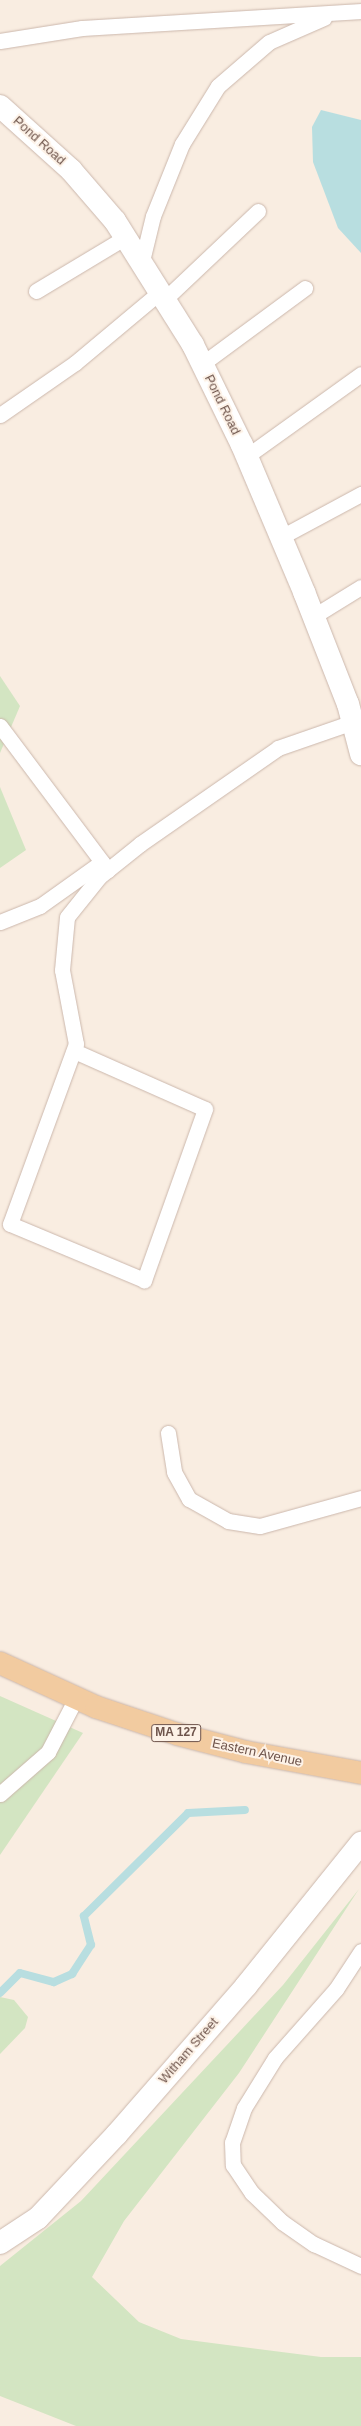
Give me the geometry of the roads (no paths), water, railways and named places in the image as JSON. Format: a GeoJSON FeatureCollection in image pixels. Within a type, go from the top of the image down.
{"type":"FeatureCollection","features":[{"type":"Feature","properties":{"kind":"main road","name":"Eastern Avenue"},"geometry":{"type":"LineString","coordinates":[[0,1663],[76,1698],[177,1734],[246,1752],[361,1772]]}},
{"type":"Feature","properties":{"kind":"street","name":"Pond Road"},"geometry":{"type":"LineString","coordinates":[[0,106],[71,170],[126,238],[163,295],[202,364],[247,456],[314,616],[353,722],[361,754]]}},
{"type":"Feature","properties":{"kind":"street","name":"Witham Street"},"geometry":{"type":"LineString","coordinates":[[0,2243],[38,2218],[117,2134],[246,1986],[361,1843]]}},
{"type":"Feature","properties":{"kind":"lane"},"geometry":{"type":"LineString","coordinates":[[0,41],[82,28],[333,14],[361,11]]}},
{"type":"Feature","properties":{"kind":"lane"},"geometry":{"type":"LineString","coordinates":[[142,261],[153,216],[182,144],[218,86],[269,42],[333,14]]}},
{"type":"Feature","properties":{"kind":"lane"},"geometry":{"type":"LineString","coordinates":[[0,415],[75,363],[163,295],[258,211]]}},
{"type":"Feature","properties":{"kind":"lane"},"geometry":{"type":"LineString","coordinates":[[36,291],[126,238]]}},
{"type":"Feature","properties":{"kind":"lane"},"geometry":{"type":"LineString","coordinates":[[202,364],[305,288]]}},
{"type":"Feature","properties":{"kind":"lane"},"geometry":{"type":"LineString","coordinates":[[247,456],[361,374]]}},
{"type":"Feature","properties":{"kind":"lane"},"geometry":{"type":"LineString","coordinates":[[281,536],[361,494]]}},
{"type":"Feature","properties":{"kind":"lane"},"geometry":{"type":"LineString","coordinates":[[314,616],[361,587]]}},
{"type":"Feature","properties":{"kind":"lane"},"geometry":{"type":"LineString","coordinates":[[0,922],[40,906],[105,866],[278,748],[353,722]]}},
{"type":"Feature","properties":{"kind":"lane"},"geometry":{"type":"LineString","coordinates":[[0,726],[105,866]]}},
{"type":"Feature","properties":{"kind":"lane"},"geometry":{"type":"LineString","coordinates":[[74,1051],[205,1109],[144,1280],[10,1224],[76,1044],[62,970],[67,916],[105,866]]}},
{"type":"Feature","properties":{"kind":"lane"},"geometry":{"type":"LineString","coordinates":[[168,1433],[174,1472],[189,1499],[228,1521],[260,1526],[361,1498]]}},
{"type":"Feature","properties":{"kind":"lane"},"geometry":{"type":"LineString","coordinates":[[0,1794],[48,1752],[76,1698]]}},
{"type":"Feature","properties":{"kind":"lane"},"geometry":{"type":"LineString","coordinates":[[361,1951],[336,1989],[275,2058],[244,2108],[232,2142],[233,2165],[252,2193],[282,2222],[314,2244],[361,2266]]}},
{"type":"Feature","properties":{"kind":"water"},"geometry":{"type":"Polygon","coordinates":[[[321,110],[361,120],[361,253],[338,228],[313,162],[312,127],[321,110]]]}},
{"type":"Feature","properties":{"kind":"waterway"},"geometry":{"type":"LineString","coordinates":[[0,1993],[20,1973],[54,1982],[72,1974],[91,1945],[84,1916],[188,1813],[245,1810]]}}]}
